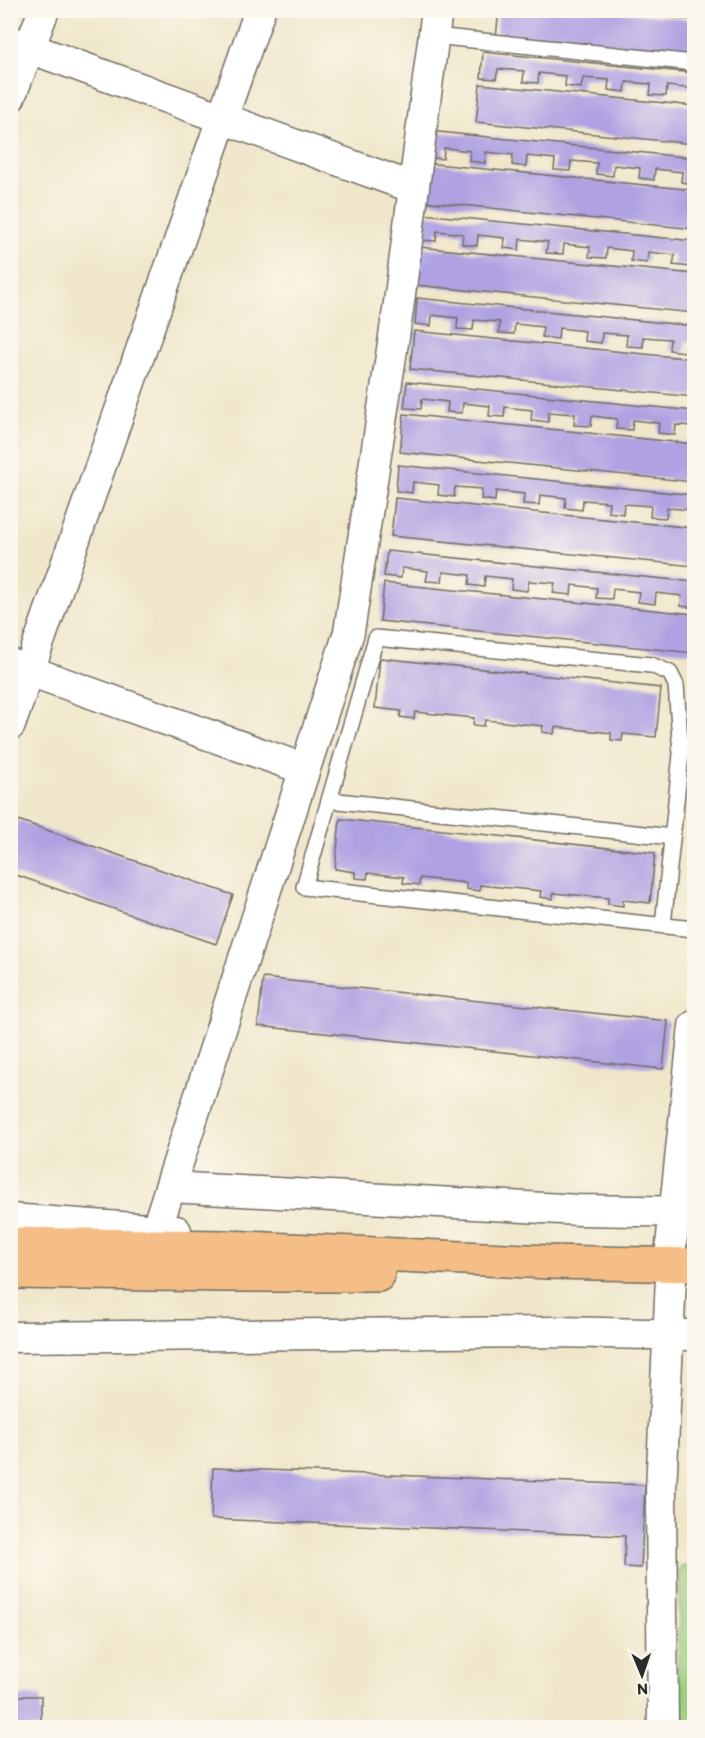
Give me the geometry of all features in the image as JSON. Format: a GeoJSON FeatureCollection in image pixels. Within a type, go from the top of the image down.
{"type":"FeatureCollection","features":[{"type":"Feature","properties":{"kind":"main road"},"geometry":{"type":"LineString","coordinates":[[10,1244],[227,1247],[548,1262],[682,1271]]}},
{"type":"Feature","properties":{"kind":"main road"},"geometry":{"type":"LineString","coordinates":[[10,1272],[547,1275],[682,1271]]}},
{"type":"Feature","properties":{"kind":"street"},"geometry":{"type":"LineString","coordinates":[[10,97],[20,45],[44,10]]}},
{"type":"Feature","properties":{"kind":"street"},"geometry":{"type":"LineString","coordinates":[[10,725],[20,667],[260,10]]}},
{"type":"Feature","properties":{"kind":"street"},"geometry":{"type":"LineString","coordinates":[[157,1228],[349,632],[396,322],[436,23]]}},
{"type":"Feature","properties":{"kind":"street"},"geometry":{"type":"LineString","coordinates":[[20,45],[414,188]]}},
{"type":"Feature","properties":{"kind":"street"},"geometry":{"type":"LineString","coordinates":[[20,667],[304,769]]}},
{"type":"Feature","properties":{"kind":"street"},"geometry":{"type":"LineString","coordinates":[[663,1728],[661,1490],[681,1335],[694,1026]]}},
{"type":"Feature","properties":{"kind":"street"},"geometry":{"type":"LineString","coordinates":[[170,1187],[579,1210],[685,1211]]}},
{"type":"Feature","properties":{"kind":"street"},"geometry":{"type":"LineString","coordinates":[[10,1219],[157,1228],[307,1251]]}},
{"type":"Feature","properties":{"kind":"street"},"geometry":{"type":"LineString","coordinates":[[10,1337],[545,1332],[681,1335]]}},
{"type":"Feature","properties":{"kind":"lane"},"geometry":{"type":"LineString","coordinates":[[436,23],[694,63]]}},
{"type":"Feature","properties":{"kind":"lane"},"geometry":{"type":"LineString","coordinates":[[663,926],[681,754],[676,685],[670,673],[651,665],[376,638],[304,887],[663,926],[694,929]]}},
{"type":"Feature","properties":{"kind":"lane"},"geometry":{"type":"LineString","coordinates":[[329,800],[672,837]]}},
{"type":"Feature","properties":{"kind":"green space"},"geometry":{"type":"Polygon","coordinates":[[[694,1566],[694,1727],[676,1728],[680,1567],[694,1566]]]}},
{"type":"Feature","properties":{"kind":"building"},"geometry":{"type":"Polygon","coordinates":[[[499,10],[601,10],[694,20],[694,57],[496,37],[499,10]]]}},
{"type":"Feature","properties":{"kind":"building"},"geometry":{"type":"Polygon","coordinates":[[[483,52],[694,73],[694,89],[667,86],[666,96],[650,95],[651,84],[626,82],[625,92],[608,90],[609,80],[583,78],[581,88],[565,86],[566,76],[539,73],[538,83],[523,82],[524,71],[498,69],[496,79],[481,78],[483,52]]]}},
{"type":"Feature","properties":{"kind":"building"},"geometry":{"type":"Polygon","coordinates":[[[480,84],[694,106],[694,144],[476,122],[480,84]]]}},
{"type":"Feature","properties":{"kind":"building"},"geometry":{"type":"Polygon","coordinates":[[[429,131],[694,158],[694,184],[681,182],[682,172],[655,169],[654,180],[639,178],[640,168],[614,165],[613,176],[596,174],[597,163],[571,161],[570,171],[554,170],[555,159],[527,156],[526,167],[512,165],[513,155],[486,152],[485,163],[469,161],[470,151],[444,148],[443,159],[427,157],[429,131]]]}},
{"type":"Feature","properties":{"kind":"building"},"geometry":{"type":"Polygon","coordinates":[[[426,163],[694,190],[694,229],[422,201],[426,163]]]}},
{"type":"Feature","properties":{"kind":"building"},"geometry":{"type":"Polygon","coordinates":[[[422,214],[694,241],[694,257],[691,257],[690,267],[673,265],[675,255],[648,252],[647,263],[631,261],[632,251],[607,248],[606,258],[589,257],[590,247],[564,244],[563,254],[546,253],[548,242],[520,239],[519,250],[504,248],[505,238],[478,235],[477,246],[462,244],[463,234],[437,231],[436,241],[420,240],[422,214]]]}},
{"type":"Feature","properties":{"kind":"building"},"geometry":{"type":"Polygon","coordinates":[[[419,247],[694,274],[694,313],[415,285],[419,247]]]}},
{"type":"Feature","properties":{"kind":"building"},"geometry":{"type":"Polygon","coordinates":[[[417,298],[694,326],[694,342],[686,341],[685,352],[669,350],[670,339],[643,337],[643,347],[626,346],[627,335],[602,333],[601,343],[584,341],[585,331],[559,328],[558,339],[542,337],[543,327],[515,324],[514,334],[499,333],[500,322],[474,320],[473,330],[457,329],[458,318],[432,315],[431,326],[415,324],[417,298]]]}},
{"type":"Feature","properties":{"kind":"building"},"geometry":{"type":"Polygon","coordinates":[[[414,331],[694,359],[694,397],[410,369],[414,331]]]}},
{"type":"Feature","properties":{"kind":"building"},"geometry":{"type":"Polygon","coordinates":[[[407,382],[694,411],[694,426],[676,425],[675,435],[658,433],[659,423],[633,420],[632,430],[616,429],[617,419],[592,416],[591,426],[574,425],[575,414],[548,412],[548,422],[531,420],[532,410],[505,407],[504,417],[489,416],[490,406],[463,403],[462,413],[447,412],[448,402],[422,399],[421,409],[404,408],[407,382]]]}},
{"type":"Feature","properties":{"kind":"building"},"geometry":{"type":"Polygon","coordinates":[[[404,414],[694,444],[694,482],[400,452],[404,414]]]}},
{"type":"Feature","properties":{"kind":"building"},"geometry":{"type":"Polygon","coordinates":[[[398,465],[694,495],[694,510],[667,508],[666,518],[650,517],[651,506],[624,504],[623,514],[608,512],[609,502],[583,500],[582,510],[565,508],[566,498],[540,495],[539,505],[523,504],[524,494],[496,491],[495,501],[481,499],[482,489],[455,487],[454,497],[438,495],[439,485],[413,482],[412,493],[396,491],[398,465]]]}},
{"type":"Feature","properties":{"kind":"building"},"geometry":{"type":"Polygon","coordinates":[[[395,498],[694,528],[694,566],[391,536],[395,498]]]}},
{"type":"Feature","properties":{"kind":"building"},"geometry":{"type":"Polygon","coordinates":[[[387,551],[694,582],[694,608],[681,606],[682,596],[656,593],[655,604],[638,602],[639,592],[613,589],[612,599],[596,598],[597,588],[572,585],[571,595],[553,593],[555,583],[529,581],[527,591],[511,589],[512,579],[485,576],[484,587],[469,585],[470,575],[443,572],[442,582],[426,581],[428,571],[402,568],[401,578],[384,576],[387,551]]]}},
{"type":"Feature","properties":{"kind":"building"},"geometry":{"type":"Polygon","coordinates":[[[384,583],[694,614],[694,653],[380,621],[384,583]]]}},
{"type":"Feature","properties":{"kind":"building"},"geometry":{"type":"Polygon","coordinates":[[[380,658],[661,688],[656,737],[623,734],[622,741],[611,740],[611,733],[555,727],[554,734],[542,732],[543,726],[485,720],[484,726],[473,725],[474,718],[415,712],[414,719],[400,717],[401,711],[375,708],[380,658]]]}},
{"type":"Feature","properties":{"kind":"building"},"geometry":{"type":"Polygon","coordinates":[[[340,819],[655,853],[650,903],[623,900],[623,906],[608,904],[608,898],[553,893],[553,899],[540,897],[541,891],[480,885],[480,891],[466,889],[466,883],[420,878],[419,885],[403,883],[404,877],[368,873],[367,879],[355,878],[355,872],[335,869],[340,819]]]}},
{"type":"Feature","properties":{"kind":"building"},"geometry":{"type":"Polygon","coordinates":[[[18,820],[233,895],[216,944],[10,873],[10,843],[18,820]]]}},
{"type":"Feature","properties":{"kind":"building"},"geometry":{"type":"Polygon","coordinates":[[[263,978],[668,1021],[663,1069],[258,1026],[263,978]]]}},
{"type":"Feature","properties":{"kind":"building"},"geometry":{"type":"Polygon","coordinates":[[[213,1468],[645,1485],[641,1568],[624,1567],[625,1536],[211,1519],[213,1468]]]}},
{"type":"Feature","properties":{"kind":"building"},"geometry":{"type":"Polygon","coordinates":[[[10,1696],[41,1696],[41,1728],[10,1728],[10,1696]]]}}]}
